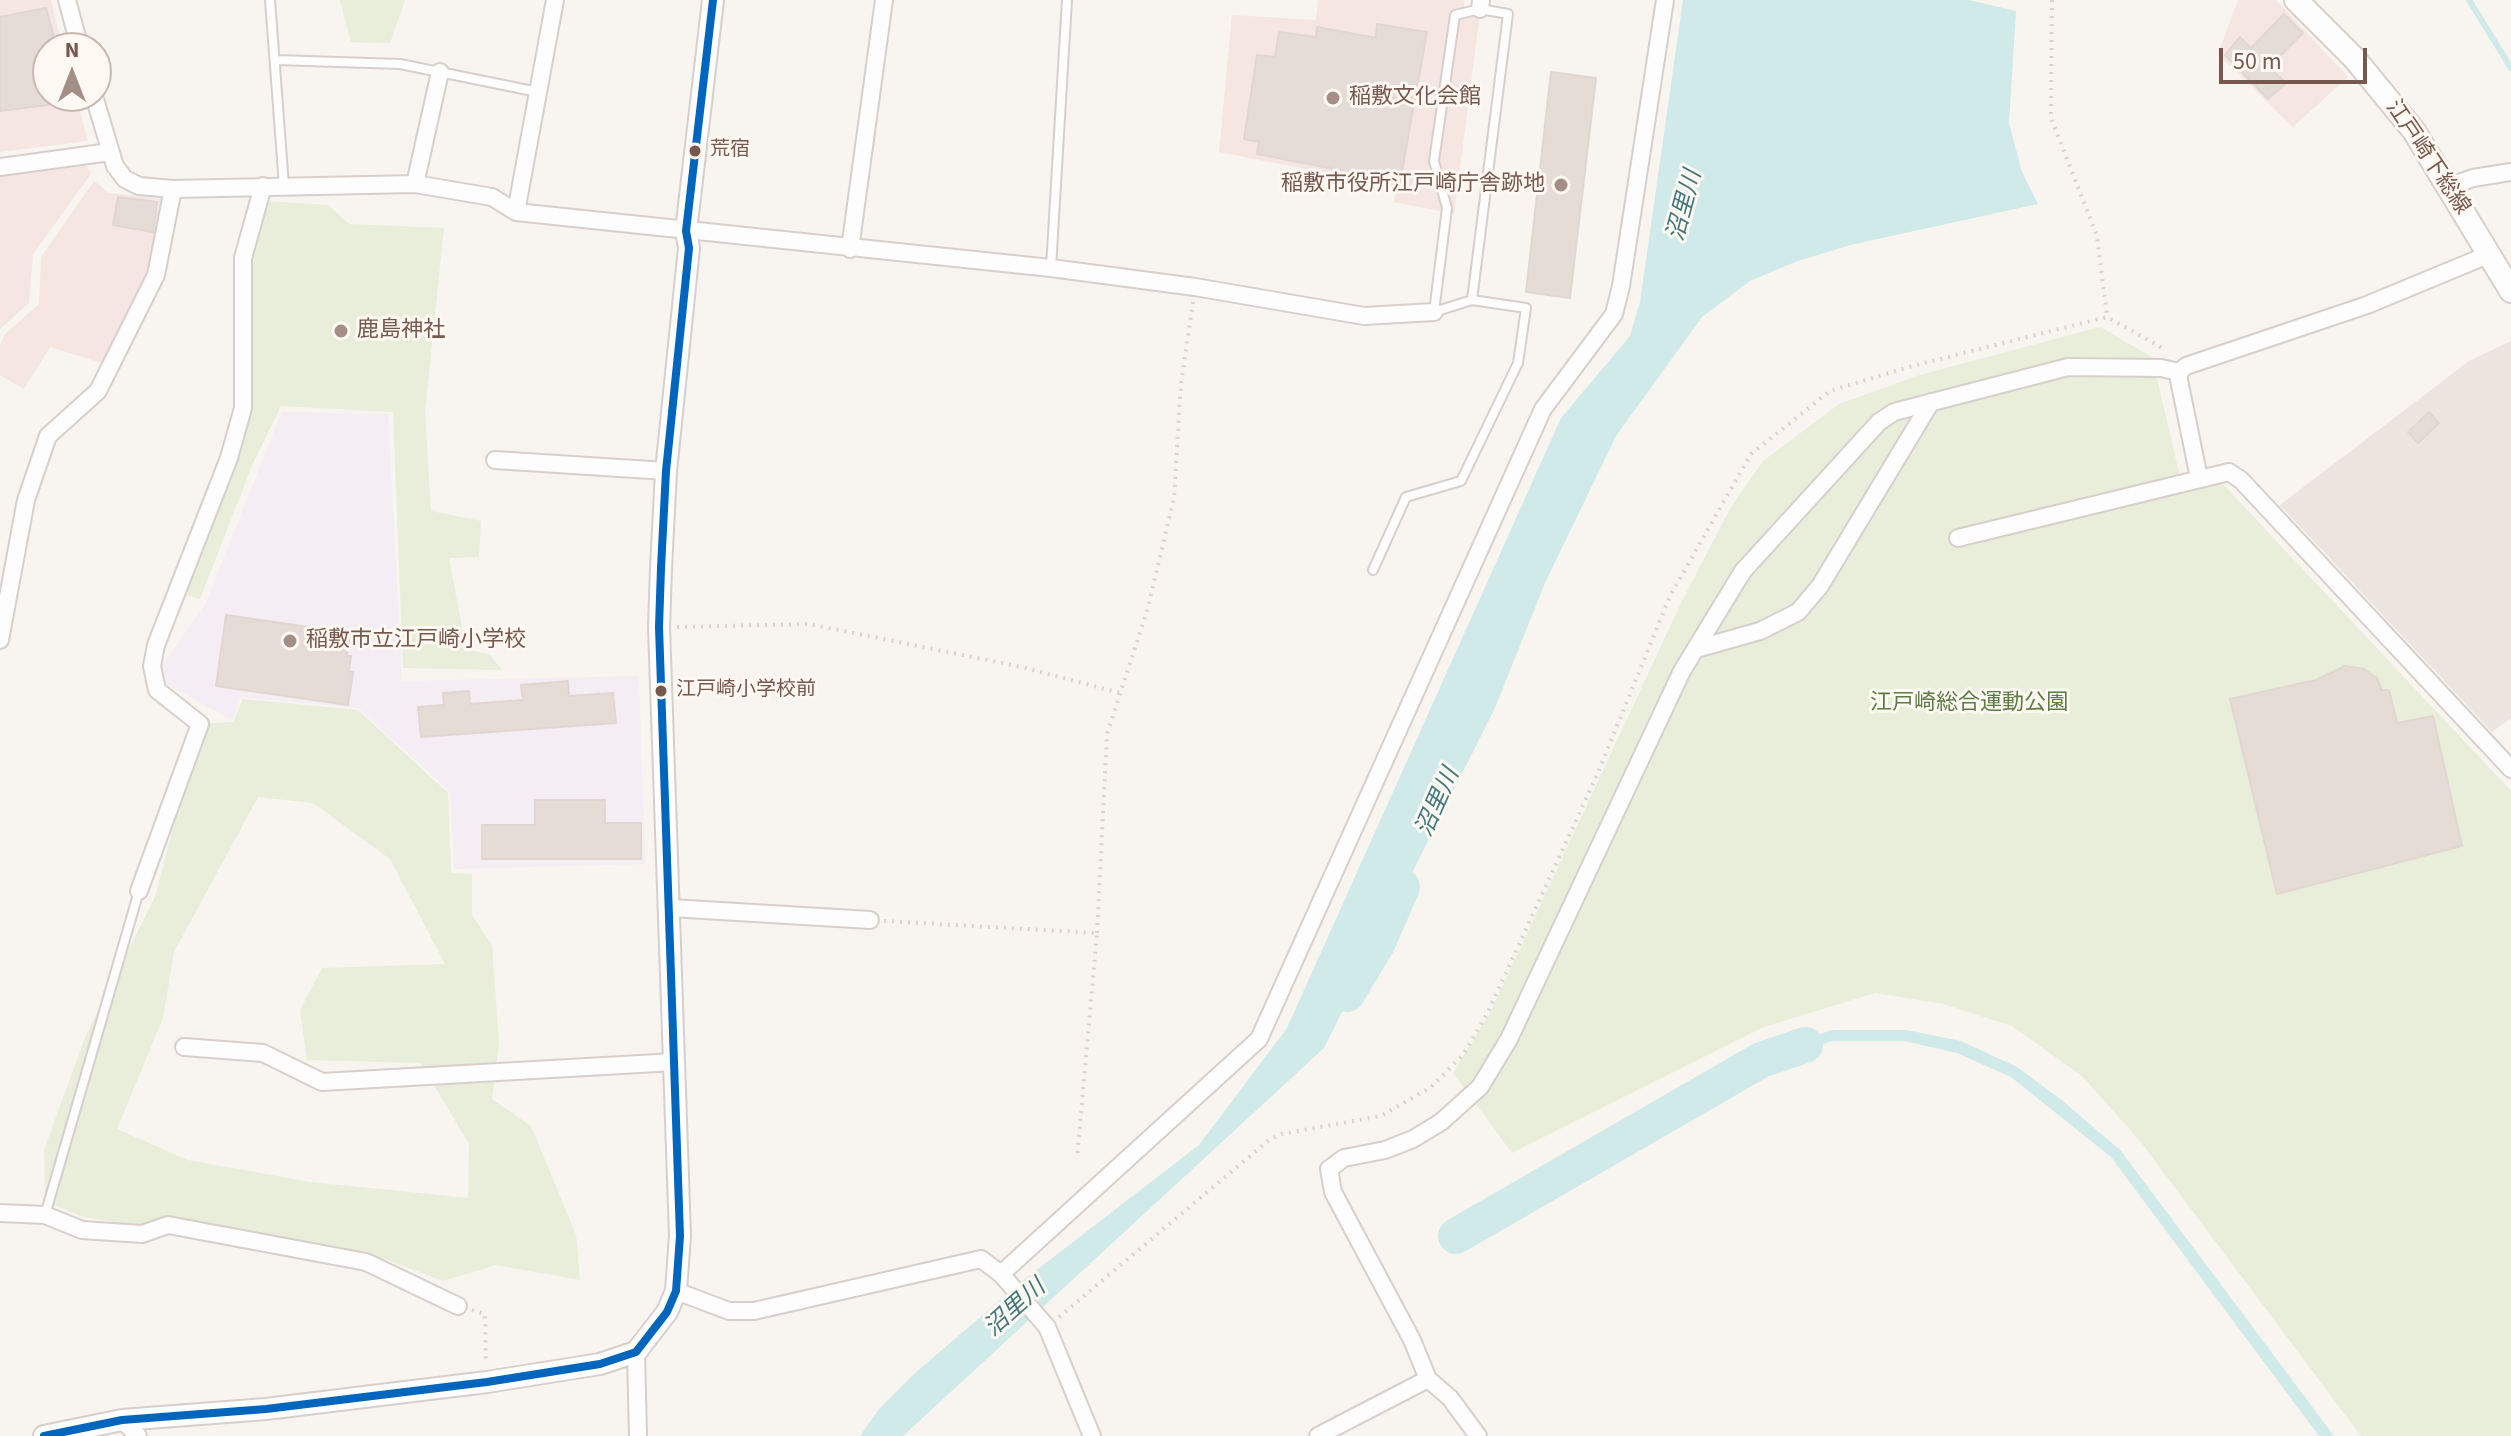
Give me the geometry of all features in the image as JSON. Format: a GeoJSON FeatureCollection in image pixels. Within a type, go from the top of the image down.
{"type":"FeatureCollection","features":[{"type":"Feature","properties":{"kind":"main road","name":"江戸崎下総線"},"geometry":{"type":"LineString","coordinates":[[2296,0],[2384,94],[2450,186],[2511,291]]}},
{"type":"Feature","properties":{"kind":"street"},"geometry":{"type":"LineString","coordinates":[[67,0],[76,32]]}},
{"type":"Feature","properties":{"kind":"street"},"geometry":{"type":"LineString","coordinates":[[516,212],[555,0]]}},
{"type":"Feature","properties":{"kind":"street"},"geometry":{"type":"LineString","coordinates":[[44,1436],[122,1420],[266,1409],[487,1382],[600,1364],[636,1352],[667,1312],[676,1291],[680,1236],[659,627],[666,471],[689,248],[686,231],[713,0]]}},
{"type":"Feature","properties":{"kind":"street"},"geometry":{"type":"LineString","coordinates":[[850,249],[884,0]]}},
{"type":"Feature","properties":{"kind":"street"},"geometry":{"type":"LineString","coordinates":[[1004,1277],[1259,1039],[1543,409],[1614,314],[1621,286],[1665,0]]}},
{"type":"Feature","properties":{"kind":"street"},"geometry":{"type":"LineString","coordinates":[[415,184],[440,72]]}},
{"type":"Feature","properties":{"kind":"street"},"geometry":{"type":"LineString","coordinates":[[99,112],[115,166],[125,179],[139,186],[173,189],[415,184],[492,197],[516,212],[1051,268],[1195,287],[1364,316],[1434,312]]}},
{"type":"Feature","properties":{"kind":"street"},"geometry":{"type":"LineString","coordinates":[[0,167],[110,152]]}},
{"type":"Feature","properties":{"kind":"street"},"geometry":{"type":"LineString","coordinates":[[2450,186],[2473,178],[2511,172]]}},
{"type":"Feature","properties":{"kind":"street"},"geometry":{"type":"LineString","coordinates":[[139,891],[200,724],[157,690],[152,666],[156,645],[229,458],[243,408],[243,258],[263,186]]}},
{"type":"Feature","properties":{"kind":"street"},"geometry":{"type":"LineString","coordinates":[[0,640],[26,500],[48,436],[98,391],[123,342],[156,275],[173,189]]}},
{"type":"Feature","properties":{"kind":"street"},"geometry":{"type":"LineString","coordinates":[[1478,1436],[1450,1398],[1428,1379],[1412,1340],[1333,1192],[1329,1169],[1344,1158],[1385,1150],[1413,1139],[1441,1122],[1480,1087],[1497,1062],[1682,671],[1743,571],[1879,422],[1894,412],[2068,367],[2183,369],[2367,305],[2490,254]]}},
{"type":"Feature","properties":{"kind":"street"},"geometry":{"type":"LineString","coordinates":[[2183,369],[2199,478]]}},
{"type":"Feature","properties":{"kind":"street"},"geometry":{"type":"LineString","coordinates":[[1696,649],[1760,631],[1798,612],[1820,586],[1931,402]]}},
{"type":"Feature","properties":{"kind":"street"},"geometry":{"type":"LineString","coordinates":[[495,460],[666,471]]}},
{"type":"Feature","properties":{"kind":"street"},"geometry":{"type":"LineString","coordinates":[[1958,538],[2223,471],[2241,480],[2511,769]]}},
{"type":"Feature","properties":{"kind":"street"},"geometry":{"type":"LineString","coordinates":[[671,908],[870,920]]}},
{"type":"Feature","properties":{"kind":"street"},"geometry":{"type":"LineString","coordinates":[[184,1047],[263,1053],[322,1082],[675,1062]]}},
{"type":"Feature","properties":{"kind":"street"},"geometry":{"type":"LineString","coordinates":[[0,1213],[45,1215],[82,1230],[142,1234],[168,1225],[366,1262],[458,1306]]}},
{"type":"Feature","properties":{"kind":"street"},"geometry":{"type":"LineString","coordinates":[[676,1291],[729,1311],[754,1311],[981,1259],[1004,1277],[1044,1324],[1092,1436]]}},
{"type":"Feature","properties":{"kind":"street"},"geometry":{"type":"LineString","coordinates":[[636,1352],[638,1436]]}},
{"type":"Feature","properties":{"kind":"street"},"geometry":{"type":"LineString","coordinates":[[1318,1436],[1428,1379]]}},
{"type":"Feature","properties":{"kind":"street"},"geometry":{"type":"LineString","coordinates":[[122,1420],[138,1436]]}},
{"type":"Feature","properties":{"kind":"lane"},"geometry":{"type":"LineString","coordinates":[[270,0],[284,186]]}},
{"type":"Feature","properties":{"kind":"lane"},"geometry":{"type":"LineString","coordinates":[[1051,268],[1067,0]]}},
{"type":"Feature","properties":{"kind":"lane"},"geometry":{"type":"LineString","coordinates":[[1373,570],[1406,497],[1461,481],[1518,363],[1526,308],[1472,300],[1434,312],[1447,208],[1434,161],[1455,15],[1481,4],[1508,14],[1472,300]]}},
{"type":"Feature","properties":{"kind":"lane"},"geometry":{"type":"LineString","coordinates":[[276,60],[400,64],[538,92]]}},
{"type":"Feature","properties":{"kind":"lane"},"geometry":{"type":"LineString","coordinates":[[45,1215],[139,891]]}},
{"type":"Feature","properties":{"kind":"path"},"geometry":{"type":"LineString","coordinates":[[2052,0],[2051,118],[2097,236],[2107,317]]}},
{"type":"Feature","properties":{"kind":"path"},"geometry":{"type":"LineString","coordinates":[[1077,1159],[1097,933],[1107,734],[1147,611],[1174,498],[1181,383],[1195,287]]}},
{"type":"Feature","properties":{"kind":"path"},"geometry":{"type":"LineString","coordinates":[[1044,1324],[1269,1140],[1282,1134],[1381,1116],[1431,1087],[1463,1055],[1487,1014],[1597,775],[1670,596],[1751,454],[1830,391],[1912,366],[2107,317],[2155,341],[2183,369]]}},
{"type":"Feature","properties":{"kind":"path"},"geometry":{"type":"LineString","coordinates":[[659,627],[809,624],[1022,667],[1120,693]]}},
{"type":"Feature","properties":{"kind":"path"},"geometry":{"type":"LineString","coordinates":[[870,920],[1097,933]]}},
{"type":"Feature","properties":{"kind":"path"},"geometry":{"type":"LineString","coordinates":[[458,1306],[485,1314],[487,1382]]}},
{"type":"Feature","properties":{"kind":"shaded area"},"geometry":{"type":"Polygon","coordinates":[[[0,0],[51,0],[59,32],[32,32],[32,112],[80,112],[88,141],[0,152],[0,0]]]}},
{"type":"Feature","properties":{"kind":"shaded area"},"geometry":{"type":"Polygon","coordinates":[[[1318,0],[1464,0],[1464,10],[1480,13],[1454,214],[1394,202],[1396,187],[1219,152],[1232,15],[1316,20],[1318,0]]]}},
{"type":"Feature","properties":{"kind":"shaded area"},"geometry":{"type":"Polygon","coordinates":[[[2238,0],[2276,0],[2348,77],[2293,127],[2218,54],[2238,0]]]}},
{"type":"Feature","properties":{"kind":"shaded area"},"geometry":{"type":"Polygon","coordinates":[[[84,160],[91,174],[33,254],[29,303],[0,329],[0,174],[84,160]]]}},
{"type":"Feature","properties":{"kind":"shaded area"},"geometry":{"type":"Polygon","coordinates":[[[94,181],[109,193],[163,199],[159,252],[105,364],[50,347],[24,389],[0,375],[0,345],[5,334],[39,304],[41,257],[94,181]]]}},
{"type":"Feature","properties":{"kind":"shaded area"},"geometry":{"type":"Polygon","coordinates":[[[2511,341],[2511,718],[2492,732],[2280,505],[2469,361],[2511,341]]]}},
{"type":"Feature","properties":{"kind":"shaded area","name":"稲敷市立江戸崎小学校"},"geometry":{"type":"Polygon","coordinates":[[[282,412],[388,414],[402,681],[639,676],[645,864],[454,869],[450,792],[358,708],[241,697],[232,720],[154,677],[205,605],[282,412]]]}},
{"type":"Feature","properties":{"kind":"green space"},"geometry":{"type":"Polygon","coordinates":[[[340,0],[405,0],[390,43],[351,42],[340,0]]]}},
{"type":"Feature","properties":{"kind":"green space"},"geometry":{"type":"Polygon","coordinates":[[[265,201],[328,205],[349,224],[444,228],[425,412],[431,511],[481,521],[479,557],[449,558],[466,649],[490,655],[502,670],[403,668],[393,412],[281,406],[253,463],[200,599],[180,593],[236,441],[251,254],[265,201]]]}},
{"type":"Feature","properties":{"kind":"green space","name":"江戸崎総合運動公園"},"geometry":{"type":"Polygon","coordinates":[[[2100,327],[2152,357],[2183,490],[2220,481],[2511,791],[2511,1436],[2361,1436],[2140,1141],[2082,1076],[2012,1026],[1943,1004],[1875,993],[1764,1027],[1512,1153],[1453,1073],[1489,1015],[1682,601],[1731,507],[1763,461],[1839,404],[1920,375],[2100,327]]]}},
{"type":"Feature","properties":{"kind":"green space"},"geometry":{"type":"Polygon","coordinates":[[[243,699],[358,710],[448,793],[451,873],[472,874],[472,915],[492,945],[499,1043],[492,1099],[531,1126],[576,1235],[580,1280],[496,1265],[443,1281],[382,1258],[163,1217],[137,1226],[83,1217],[45,1201],[44,1150],[86,1035],[155,897],[200,724],[233,722],[243,699]],[[258,797],[174,952],[163,1018],[117,1129],[188,1160],[310,1182],[468,1198],[469,1144],[421,1063],[307,1060],[300,1010],[322,968],[445,964],[390,859],[313,803],[258,797]]]}},
{"type":"Feature","properties":{"kind":"water"},"geometry":{"type":"Polygon","coordinates":[[[1683,0],[1969,0],[2016,11],[2009,123],[2022,172],[2038,204],[1850,245],[1795,262],[1750,281],[1702,317],[1616,436],[1545,583],[1495,708],[1324,1048],[903,1436],[860,1436],[879,1409],[915,1373],[1025,1279],[1199,1145],[1287,1028],[1561,418],[1630,336],[1640,302],[1683,0]]]}},
{"type":"Feature","properties":{"kind":"water"},"geometry":{"type":"Polygon","coordinates":[[[1832,1030],[1907,1030],[1961,1041],[2017,1067],[2063,1101],[2121,1151],[2334,1436],[2319,1436],[2111,1157],[2011,1077],[1957,1053],[1904,1041],[1832,1041],[1762,1066],[1761,1054],[1832,1030]]]}},
{"type":"Feature","properties":{"kind":"building"},"geometry":{"type":"Polygon","coordinates":[[[46,8],[53,32],[32,32],[32,107],[0,111],[0,17],[46,8]]]}},
{"type":"Feature","properties":{"kind":"building"},"geometry":{"type":"Polygon","coordinates":[[[2284,14],[2303,33],[2269,67],[2286,83],[2268,99],[2225,55],[2240,37],[2251,48],[2284,14]]]}},
{"type":"Feature","properties":{"kind":"building","name":"稲敷文化会館"},"geometry":{"type":"Polygon","coordinates":[[[1377,24],[1427,32],[1400,182],[1257,154],[1259,142],[1244,139],[1257,55],[1275,57],[1279,32],[1316,37],[1317,27],[1376,38],[1377,24]]]}},
{"type":"Feature","properties":{"kind":"building","name":"稲敷市役所江戸崎庁舎跡地"},"geometry":{"type":"Polygon","coordinates":[[[1551,72],[1596,78],[1570,298],[1526,292],[1551,72]]]}},
{"type":"Feature","properties":{"kind":"building"},"geometry":{"type":"Polygon","coordinates":[[[118,197],[157,202],[153,232],[113,225],[118,197]]]}},
{"type":"Feature","properties":{"kind":"building"},"geometry":{"type":"Polygon","coordinates":[[[2429,412],[2439,423],[2418,443],[2408,432],[2429,412]]]}},
{"type":"Feature","properties":{"kind":"building"},"geometry":{"type":"Polygon","coordinates":[[[226,615],[350,633],[347,656],[351,656],[349,672],[353,672],[348,705],[216,686],[226,615]]]}},
{"type":"Feature","properties":{"kind":"building"},"geometry":{"type":"Polygon","coordinates":[[[2345,666],[2364,669],[2377,678],[2382,690],[2389,690],[2397,723],[2433,716],[2462,846],[2277,894],[2230,699],[2316,680],[2345,666]]]}},
{"type":"Feature","properties":{"kind":"building"},"geometry":{"type":"Polygon","coordinates":[[[568,681],[569,696],[613,693],[616,723],[421,737],[418,707],[444,705],[443,693],[469,691],[470,704],[523,700],[521,685],[568,681]]]}},
{"type":"Feature","properties":{"kind":"building"},"geometry":{"type":"Polygon","coordinates":[[[535,800],[605,800],[605,823],[641,823],[641,859],[482,859],[482,825],[535,825],[535,800]]]}},
{"type":"Feature","properties":{"kind":"waterway"},"geometry":{"type":"LineString","coordinates":[[2469,0],[2511,68]]}},
{"type":"Feature","properties":{"kind":"waterway","name":"沼里川"},"geometry":{"type":"LineString","coordinates":[[1347,994],[1377,944],[1402,887]]}},
{"type":"Feature","properties":{"kind":"waterway"},"geometry":{"type":"LineString","coordinates":[[1456,1236],[1761,1060],[1805,1045]]}},
{"type":"Feature","properties":{"kind":"transit line"},"geometry":{"type":"LineString","coordinates":[[44,1436],[122,1420],[266,1409],[487,1382],[600,1364],[636,1352],[667,1312],[676,1291],[680,1236],[659,627],[661,568],[666,471],[689,248],[686,231],[713,0]]}},
{"type":"Feature","properties":{"kind":"place","name":"稲敷文化会館"},"geometry":{"type":"Point","coordinates":[1333,98]}},
{"type":"Feature","properties":{"kind":"place","name":"荒宿"},"geometry":{"type":"Point","coordinates":[695,151]}},
{"type":"Feature","properties":{"kind":"place","name":"稲敷市役所江戸崎庁舎跡地"},"geometry":{"type":"Point","coordinates":[1561,185]}},
{"type":"Feature","properties":{"kind":"place","name":"鹿島神社"},"geometry":{"type":"Point","coordinates":[341,331]}},
{"type":"Feature","properties":{"kind":"place","name":"稲敷市立江戸崎小学校"},"geometry":{"type":"Point","coordinates":[290,641]}},
{"type":"Feature","properties":{"kind":"place","name":"江戸崎小学校前"},"geometry":{"type":"Point","coordinates":[661,691]}}]}
